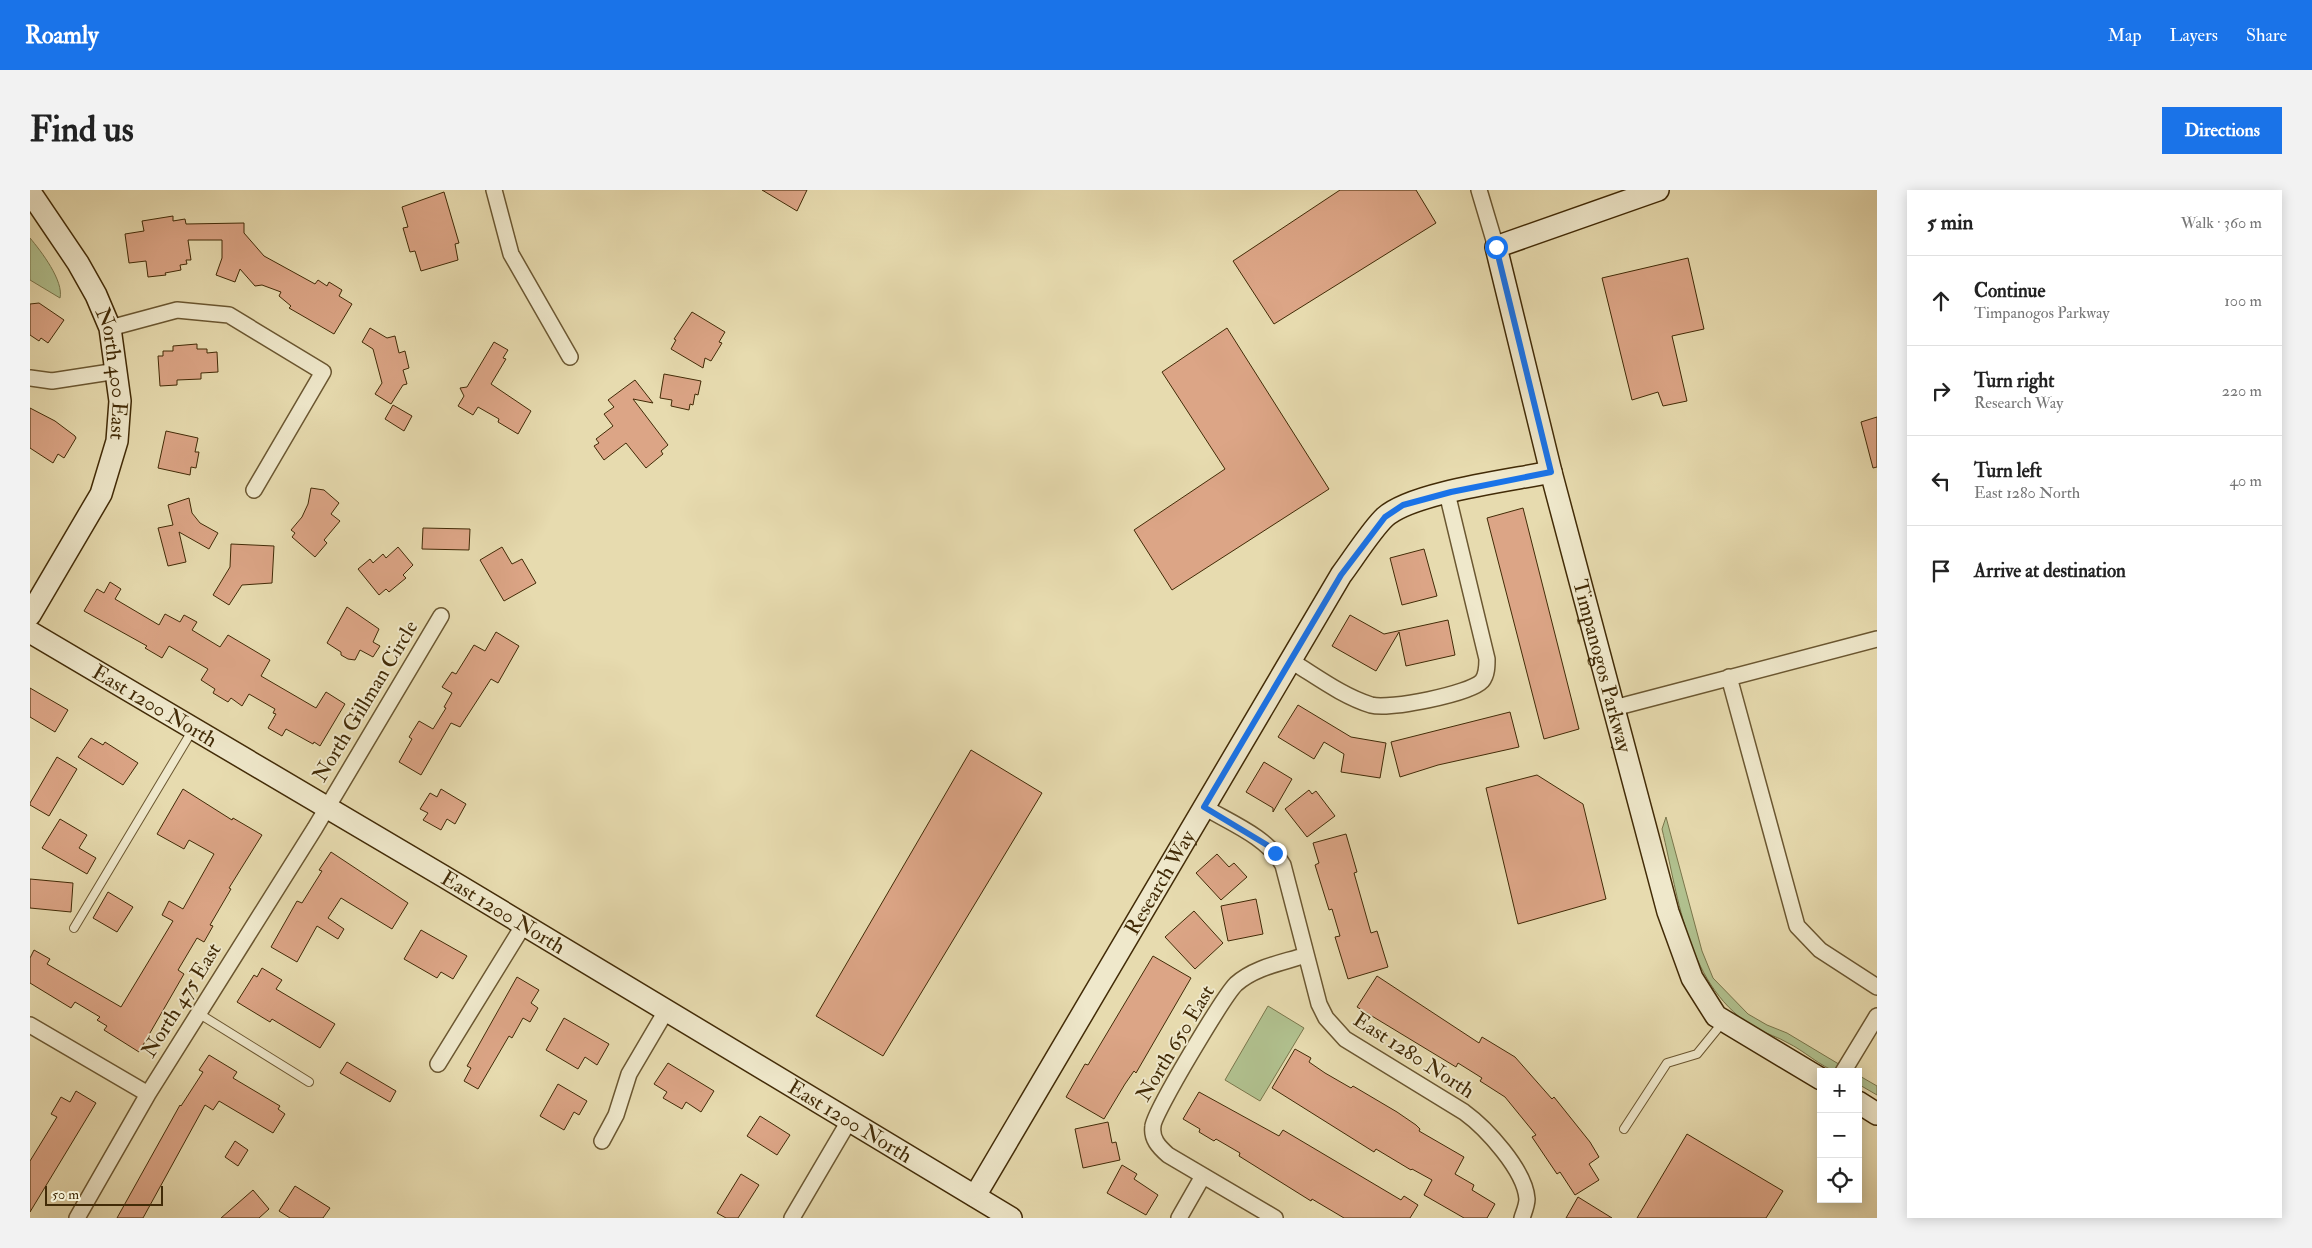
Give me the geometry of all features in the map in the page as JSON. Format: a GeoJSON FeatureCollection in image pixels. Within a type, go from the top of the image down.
{"type":"FeatureCollection","features":[{"type":"Feature","properties":{"kind":"street"},"geometry":{"type":"LineString","coordinates":[[494,190],[511,254],[570,357]]}},
{"type":"Feature","properties":{"kind":"street","name":"Timpanogos Parkway"},"geometry":{"type":"LineString","coordinates":[[1480,190],[1496,247],[1551,472],[1668,912],[1692,978],[1716,1016],[1817,1077]]}},
{"type":"Feature","properties":{"kind":"street"},"geometry":{"type":"LineString","coordinates":[[1496,247],[1658,190]]}},
{"type":"Feature","properties":{"kind":"street","name":"North 400 East"},"geometry":{"type":"LineString","coordinates":[[30,192],[78,263],[96,295],[110,328],[120,401],[117,441],[101,494],[30,614]]}},
{"type":"Feature","properties":{"kind":"street"},"geometry":{"type":"LineString","coordinates":[[110,328],[177,310],[229,315],[323,372],[254,490]]}},
{"type":"Feature","properties":{"kind":"street"},"geometry":{"type":"LineString","coordinates":[[30,378],[52,381],[117,371]]}},
{"type":"Feature","properties":{"kind":"street","name":"Research Way"},"geometry":{"type":"LineString","coordinates":[[975,1196],[1341,575],[1385,517],[1403,505],[1447,493],[1551,472]]}},
{"type":"Feature","properties":{"kind":"street"},"geometry":{"type":"LineString","coordinates":[[1290,660],[1348,695],[1374,706],[1411,704],[1466,690],[1481,681],[1485,676],[1487,659],[1447,493]]}},
{"type":"Feature","properties":{"kind":"street","name":"North Gillman Circle"},"geometry":{"type":"LineString","coordinates":[[327,809],[441,616]]}},
{"type":"Feature","properties":{"kind":"street","name":"East 1200 North"},"geometry":{"type":"LineString","coordinates":[[30,632],[1011,1218]]}},
{"type":"Feature","properties":{"kind":"street"},"geometry":{"type":"LineString","coordinates":[[1614,708],[1877,639]]}},
{"type":"Feature","properties":{"kind":"street"},"geometry":{"type":"LineString","coordinates":[[1729,677],[1797,926],[1820,950],[1877,987]]}},
{"type":"Feature","properties":{"kind":"street","name":"East 1280 North"},"geometry":{"type":"LineString","coordinates":[[1204,807],[1267,845],[1283,866],[1319,1004],[1326,1018],[1336,1030],[1369,1054],[1481,1124],[1519,1175],[1526,1191],[1527,1201],[1522,1218]]}},
{"type":"Feature","properties":{"kind":"street","name":"North 475 East"},"geometry":{"type":"LineString","coordinates":[[76,1218],[148,1094],[327,809]]}},
{"type":"Feature","properties":{"kind":"street"},"geometry":{"type":"LineString","coordinates":[[438,1064],[523,926]]}},
{"type":"Feature","properties":{"kind":"street","name":"North 650 East"},"geometry":{"type":"LineString","coordinates":[[1274,1218],[1168,1155],[1158,1146],[1153,1136],[1156,1116],[1234,986],[1259,969],[1306,955]]}},
{"type":"Feature","properties":{"kind":"street"},"geometry":{"type":"LineString","coordinates":[[602,1141],[616,1115],[629,1074],[666,1011]]}},
{"type":"Feature","properties":{"kind":"street"},"geometry":{"type":"LineString","coordinates":[[1845,1068],[1877,1016]]}},
{"type":"Feature","properties":{"kind":"street"},"geometry":{"type":"LineString","coordinates":[[30,1025],[148,1094]]}},
{"type":"Feature","properties":{"kind":"street"},"geometry":{"type":"LineString","coordinates":[[1862,1105],[1877,1114]]}},
{"type":"Feature","properties":{"kind":"street"},"geometry":{"type":"LineString","coordinates":[[792,1218],[849,1121]]}},
{"type":"Feature","properties":{"kind":"street"},"geometry":{"type":"LineString","coordinates":[[1179,1218],[1204,1176]]}},
{"type":"Feature","properties":{"kind":"lane"},"geometry":{"type":"LineString","coordinates":[[74,928],[193,729]]}},
{"type":"Feature","properties":{"kind":"lane"},"geometry":{"type":"LineString","coordinates":[[198,1013],[309,1082]]}},
{"type":"Feature","properties":{"kind":"lane"},"geometry":{"type":"LineString","coordinates":[[1624,1128],[1666,1063],[1698,1054],[1724,1021]]}},
{"type":"Feature","properties":{"kind":"green space"},"geometry":{"type":"Polygon","coordinates":[[[30,238],[45,258],[59,283],[60,298],[30,280],[30,238]]]}},
{"type":"Feature","properties":{"kind":"green space"},"geometry":{"type":"Polygon","coordinates":[[[1666,817],[1702,951],[1713,978],[1748,1014],[1767,1025],[1787,1033],[1845,1068],[1828,1068],[1794,1046],[1757,1029],[1734,1012],[1715,991],[1701,967],[1690,940],[1681,912],[1662,829],[1666,817]]]}},
{"type":"Feature","properties":{"kind":"green space"},"geometry":{"type":"Polygon","coordinates":[[[1268,1006],[1304,1028],[1260,1101],[1225,1080],[1268,1006]]]}},
{"type":"Feature","properties":{"kind":"green space"},"geometry":{"type":"Polygon","coordinates":[[[1862,1077],[1877,1086],[1877,1095],[1862,1086],[1862,1077]]]}},
{"type":"Feature","properties":{"kind":"building"},"geometry":{"type":"Polygon","coordinates":[[[762,190],[807,190],[797,211],[762,190]]]}},
{"type":"Feature","properties":{"kind":"building"},"geometry":{"type":"Polygon","coordinates":[[[1340,190],[1416,190],[1436,223],[1274,324],[1233,261],[1340,190]]]}},
{"type":"Feature","properties":{"kind":"building"},"geometry":{"type":"Polygon","coordinates":[[[444,192],[459,243],[455,244],[458,260],[421,271],[415,251],[410,252],[403,228],[408,227],[402,207],[444,192]]]}},
{"type":"Feature","properties":{"kind":"building"},"geometry":{"type":"Polygon","coordinates":[[[173,216],[173,221],[185,219],[186,224],[244,223],[244,233],[264,256],[315,284],[318,280],[327,286],[329,282],[342,290],[339,296],[352,304],[334,334],[289,308],[291,306],[279,296],[281,292],[262,285],[255,286],[240,269],[235,282],[216,275],[222,258],[222,240],[188,240],[191,260],[186,260],[187,264],[180,265],[181,270],[165,273],[166,275],[148,277],[146,261],[129,263],[125,234],[144,231],[142,221],[173,216]]]}},
{"type":"Feature","properties":{"kind":"building"},"geometry":{"type":"Polygon","coordinates":[[[1688,258],[1704,329],[1672,336],[1687,401],[1663,406],[1658,392],[1632,400],[1602,278],[1688,258]]]}},
{"type":"Feature","properties":{"kind":"building"},"geometry":{"type":"Polygon","coordinates":[[[39,303],[64,320],[48,343],[41,338],[39,341],[30,335],[30,304],[39,303]]]}},
{"type":"Feature","properties":{"kind":"building"},"geometry":{"type":"Polygon","coordinates":[[[692,312],[725,332],[719,342],[722,343],[711,361],[705,358],[703,368],[671,349],[676,340],[674,339],[692,312]]]}},
{"type":"Feature","properties":{"kind":"building"},"geometry":{"type":"Polygon","coordinates":[[[370,328],[387,338],[395,336],[399,353],[405,351],[409,368],[403,370],[407,384],[403,385],[391,404],[375,394],[382,383],[373,349],[362,342],[370,328]]]}},
{"type":"Feature","properties":{"kind":"building"},"geometry":{"type":"Polygon","coordinates":[[[1227,328],[1329,489],[1172,590],[1134,530],[1225,469],[1162,372],[1227,328]]]}},
{"type":"Feature","properties":{"kind":"building"},"geometry":{"type":"Polygon","coordinates":[[[494,342],[508,350],[503,358],[506,359],[491,384],[531,411],[518,434],[498,422],[499,419],[478,407],[473,415],[458,406],[464,396],[460,388],[467,387],[494,342]]]}},
{"type":"Feature","properties":{"kind":"building"},"geometry":{"type":"Polygon","coordinates":[[[197,344],[197,349],[207,349],[207,353],[217,352],[218,372],[201,373],[201,379],[177,380],[177,385],[160,386],[158,356],[163,356],[163,351],[173,351],[173,346],[197,344]]]}},
{"type":"Feature","properties":{"kind":"building"},"geometry":{"type":"Polygon","coordinates":[[[664,374],[701,381],[698,395],[695,394],[693,405],[690,404],[689,410],[671,406],[672,400],[660,398],[664,374]]]}},
{"type":"Feature","properties":{"kind":"building"},"geometry":{"type":"Polygon","coordinates":[[[635,380],[653,403],[633,399],[668,445],[661,451],[663,454],[646,468],[626,443],[604,460],[594,446],[599,443],[596,439],[613,426],[604,414],[614,407],[608,400],[635,380]]]}},
{"type":"Feature","properties":{"kind":"building"},"geometry":{"type":"Polygon","coordinates":[[[393,405],[412,416],[404,431],[385,419],[393,405]]]}},
{"type":"Feature","properties":{"kind":"building"},"geometry":{"type":"Polygon","coordinates":[[[30,408],[55,421],[75,436],[76,438],[64,458],[58,454],[53,463],[30,448],[30,408]]]}},
{"type":"Feature","properties":{"kind":"building"},"geometry":{"type":"Polygon","coordinates":[[[1877,417],[1877,467],[1873,468],[1861,422],[1877,417]]]}},
{"type":"Feature","properties":{"kind":"building"},"geometry":{"type":"Polygon","coordinates":[[[166,431],[198,438],[195,452],[199,452],[196,468],[191,467],[190,475],[158,468],[166,431]]]}},
{"type":"Feature","properties":{"kind":"building"},"geometry":{"type":"Polygon","coordinates":[[[311,488],[324,490],[339,503],[331,514],[340,521],[324,540],[327,543],[315,557],[292,537],[295,533],[291,530],[302,517],[308,504],[311,488]]]}},
{"type":"Feature","properties":{"kind":"building"},"geometry":{"type":"Polygon","coordinates":[[[189,498],[192,513],[200,523],[218,533],[209,549],[179,532],[186,562],[168,566],[158,528],[173,525],[168,505],[189,498]]]}},
{"type":"Feature","properties":{"kind":"building"},"geometry":{"type":"Polygon","coordinates":[[[1523,508],[1579,729],[1544,739],[1487,518],[1523,508]]]}},
{"type":"Feature","properties":{"kind":"building"},"geometry":{"type":"Polygon","coordinates":[[[423,528],[470,529],[469,550],[422,549],[423,528]]]}},
{"type":"Feature","properties":{"kind":"building"},"geometry":{"type":"Polygon","coordinates":[[[231,544],[274,546],[272,583],[242,585],[229,605],[213,595],[230,567],[231,544]]]}},
{"type":"Feature","properties":{"kind":"building"},"geometry":{"type":"Polygon","coordinates":[[[398,547],[413,565],[403,575],[406,578],[389,592],[386,589],[379,595],[358,569],[370,559],[373,563],[383,554],[386,558],[398,547]]]}},
{"type":"Feature","properties":{"kind":"building"},"geometry":{"type":"Polygon","coordinates":[[[502,547],[512,564],[522,559],[536,583],[504,601],[480,560],[502,547]]]}},
{"type":"Feature","properties":{"kind":"building"},"geometry":{"type":"Polygon","coordinates":[[[1424,549],[1437,596],[1402,605],[1390,558],[1424,549]]]}},
{"type":"Feature","properties":{"kind":"building"},"geometry":{"type":"Polygon","coordinates":[[[110,582],[121,589],[115,599],[159,625],[165,614],[180,622],[184,615],[197,622],[192,630],[220,647],[228,635],[270,660],[261,676],[316,708],[326,692],[345,704],[320,746],[286,729],[282,736],[268,728],[276,714],[273,713],[275,709],[249,694],[242,706],[231,698],[228,702],[213,693],[215,689],[201,680],[208,669],[169,646],[162,658],[145,648],[147,646],[84,611],[97,589],[104,593],[110,582]]]}},
{"type":"Feature","properties":{"kind":"building"},"geometry":{"type":"Polygon","coordinates":[[[347,607],[379,629],[373,642],[380,646],[373,657],[360,650],[355,660],[348,659],[327,643],[347,607]]]}},
{"type":"Feature","properties":{"kind":"building"},"geometry":{"type":"Polygon","coordinates":[[[1350,615],[1384,634],[1448,620],[1455,655],[1406,666],[1399,632],[1376,671],[1332,646],[1350,615]]]}},
{"type":"Feature","properties":{"kind":"building"},"geometry":{"type":"Polygon","coordinates":[[[496,632],[519,646],[498,683],[491,679],[460,727],[451,723],[421,775],[399,762],[412,739],[409,737],[419,721],[433,729],[446,708],[444,707],[452,693],[442,687],[452,672],[456,674],[474,645],[485,651],[496,632]]]}},
{"type":"Feature","properties":{"kind":"building"},"geometry":{"type":"Polygon","coordinates":[[[30,688],[68,710],[55,732],[30,717],[30,688]]]}},
{"type":"Feature","properties":{"kind":"building"},"geometry":{"type":"Polygon","coordinates":[[[1298,705],[1351,737],[1386,743],[1380,778],[1341,772],[1344,754],[1324,742],[1314,759],[1278,737],[1298,705]]]}},
{"type":"Feature","properties":{"kind":"building"},"geometry":{"type":"Polygon","coordinates":[[[1510,712],[1519,747],[1438,765],[1400,777],[1391,742],[1510,712]]]}},
{"type":"Feature","properties":{"kind":"building"},"geometry":{"type":"Polygon","coordinates":[[[91,738],[103,745],[105,742],[138,763],[123,785],[78,757],[91,738]]]}},
{"type":"Feature","properties":{"kind":"building"},"geometry":{"type":"Polygon","coordinates":[[[971,750],[1042,793],[883,1056],[816,1016],[971,750]]]}},
{"type":"Feature","properties":{"kind":"building"},"geometry":{"type":"Polygon","coordinates":[[[57,757],[77,769],[49,816],[30,805],[30,803],[57,757]]]}},
{"type":"Feature","properties":{"kind":"building"},"geometry":{"type":"Polygon","coordinates":[[[1264,762],[1292,779],[1273,812],[1273,808],[1246,792],[1264,762]]]}},
{"type":"Feature","properties":{"kind":"building"},"geometry":{"type":"Polygon","coordinates":[[[1537,775],[1583,804],[1606,899],[1518,924],[1486,788],[1537,775]]]}},
{"type":"Feature","properties":{"kind":"building"},"geometry":{"type":"Polygon","coordinates":[[[183,789],[232,820],[233,818],[262,835],[229,888],[231,889],[210,925],[213,926],[204,942],[197,938],[178,970],[184,974],[139,1052],[104,1030],[107,1026],[97,1020],[100,1017],[75,1002],[71,1008],[30,983],[30,958],[34,950],[50,959],[47,964],[121,1007],[173,921],[162,915],[169,901],[183,909],[214,854],[189,840],[184,849],[157,834],[183,789]]]}},
{"type":"Feature","properties":{"kind":"building"},"geometry":{"type":"Polygon","coordinates":[[[441,789],[466,804],[455,824],[447,819],[441,830],[423,820],[428,813],[420,809],[430,793],[437,797],[441,789]]]}},
{"type":"Feature","properties":{"kind":"building"},"geometry":{"type":"Polygon","coordinates":[[[1309,790],[1312,794],[1316,791],[1335,816],[1307,837],[1285,809],[1309,790]]]}},
{"type":"Feature","properties":{"kind":"building"},"geometry":{"type":"Polygon","coordinates":[[[60,819],[87,835],[79,848],[96,858],[87,874],[42,848],[60,819]]]}},
{"type":"Feature","properties":{"kind":"building"},"geometry":{"type":"Polygon","coordinates":[[[1346,834],[1357,872],[1354,873],[1371,933],[1377,931],[1388,967],[1348,979],[1335,937],[1340,936],[1332,909],[1329,910],[1315,865],[1319,863],[1313,843],[1346,834]]]}},
{"type":"Feature","properties":{"kind":"building"},"geometry":{"type":"Polygon","coordinates":[[[331,852],[408,903],[392,929],[341,898],[328,918],[344,929],[338,939],[317,926],[297,962],[271,947],[297,901],[302,903],[322,871],[319,870],[331,852]]]}},
{"type":"Feature","properties":{"kind":"building"},"geometry":{"type":"Polygon","coordinates":[[[1217,854],[1229,867],[1234,863],[1247,877],[1221,900],[1196,873],[1217,854]]]}},
{"type":"Feature","properties":{"kind":"building"},"geometry":{"type":"Polygon","coordinates":[[[30,879],[73,883],[71,912],[30,908],[30,879]]]}},
{"type":"Feature","properties":{"kind":"building"},"geometry":{"type":"Polygon","coordinates":[[[108,892],[133,907],[117,932],[93,918],[108,892]]]}},
{"type":"Feature","properties":{"kind":"building"},"geometry":{"type":"Polygon","coordinates":[[[1256,899],[1263,934],[1228,941],[1221,906],[1256,899]]]}},
{"type":"Feature","properties":{"kind":"building"},"geometry":{"type":"Polygon","coordinates":[[[1194,911],[1223,943],[1195,969],[1165,937],[1194,911]]]}},
{"type":"Feature","properties":{"kind":"building"},"geometry":{"type":"Polygon","coordinates":[[[421,930],[467,956],[453,979],[441,972],[437,978],[404,959],[421,930]]]}},
{"type":"Feature","properties":{"kind":"building"},"geometry":{"type":"Polygon","coordinates":[[[1153,956],[1191,978],[1136,1073],[1134,1071],[1104,1119],[1066,1097],[1085,1064],[1088,1065],[1153,956]]]}},
{"type":"Feature","properties":{"kind":"building"},"geometry":{"type":"Polygon","coordinates":[[[262,968],[282,980],[276,989],[335,1024],[320,1048],[272,1019],[270,1022],[237,1002],[254,975],[257,977],[262,968]]]}},
{"type":"Feature","properties":{"kind":"building"},"geometry":{"type":"Polygon","coordinates":[[[1377,976],[1479,1043],[1482,1037],[1515,1057],[1552,1099],[1554,1097],[1590,1142],[1599,1157],[1589,1164],[1599,1180],[1575,1195],[1560,1172],[1557,1174],[1532,1137],[1536,1135],[1505,1097],[1480,1081],[1482,1078],[1458,1063],[1456,1067],[1357,1007],[1377,976]]]}},
{"type":"Feature","properties":{"kind":"building"},"geometry":{"type":"Polygon","coordinates":[[[517,977],[539,990],[531,1003],[538,1008],[530,1022],[523,1018],[512,1038],[509,1036],[478,1089],[464,1081],[471,1068],[467,1066],[517,977]]]}},
{"type":"Feature","properties":{"kind":"building"},"geometry":{"type":"Polygon","coordinates":[[[564,1018],[609,1044],[597,1065],[585,1057],[578,1069],[546,1050],[564,1018]]]}},
{"type":"Feature","properties":{"kind":"building"},"geometry":{"type":"Polygon","coordinates":[[[1295,1049],[1311,1058],[1309,1062],[1325,1073],[1351,1088],[1353,1086],[1397,1112],[1416,1125],[1420,1129],[1419,1131],[1464,1157],[1455,1174],[1474,1185],[1472,1190],[1495,1204],[1487,1218],[1464,1218],[1424,1195],[1432,1180],[1376,1149],[1374,1152],[1272,1088],[1295,1049]]]}},
{"type":"Feature","properties":{"kind":"building"},"geometry":{"type":"Polygon","coordinates":[[[209,1055],[237,1072],[233,1078],[280,1106],[278,1109],[285,1114],[273,1133],[219,1101],[213,1110],[205,1105],[143,1218],[117,1218],[180,1105],[203,1072],[199,1070],[209,1055]]]}},
{"type":"Feature","properties":{"kind":"building"},"geometry":{"type":"Polygon","coordinates":[[[347,1062],[396,1091],[390,1102],[340,1073],[347,1062]]]}},
{"type":"Feature","properties":{"kind":"building"},"geometry":{"type":"Polygon","coordinates":[[[668,1063],[714,1091],[701,1112],[686,1102],[682,1109],[663,1098],[667,1092],[654,1084],[668,1063]]]}},
{"type":"Feature","properties":{"kind":"building"},"geometry":{"type":"Polygon","coordinates":[[[558,1084],[587,1101],[579,1115],[574,1112],[564,1130],[540,1116],[558,1084]]]}},
{"type":"Feature","properties":{"kind":"building"},"geometry":{"type":"Polygon","coordinates":[[[76,1091],[96,1103],[30,1212],[30,1161],[57,1117],[51,1114],[61,1097],[70,1102],[76,1091]]]}},
{"type":"Feature","properties":{"kind":"building"},"geometry":{"type":"Polygon","coordinates":[[[1199,1092],[1279,1136],[1283,1130],[1401,1200],[1404,1196],[1418,1205],[1410,1218],[1344,1218],[1312,1199],[1311,1201],[1239,1156],[1240,1153],[1216,1139],[1214,1141],[1199,1132],[1200,1129],[1183,1119],[1199,1092]]]}},
{"type":"Feature","properties":{"kind":"building"},"geometry":{"type":"Polygon","coordinates":[[[760,1116],[790,1135],[777,1155],[747,1136],[760,1116]]]}},
{"type":"Feature","properties":{"kind":"building"},"geometry":{"type":"Polygon","coordinates":[[[1108,1122],[1112,1143],[1116,1142],[1120,1160],[1083,1168],[1075,1129],[1108,1122]]]}},
{"type":"Feature","properties":{"kind":"building"},"geometry":{"type":"Polygon","coordinates":[[[1687,1134],[1783,1191],[1766,1218],[1637,1218],[1687,1134]]]}},
{"type":"Feature","properties":{"kind":"building"},"geometry":{"type":"Polygon","coordinates":[[[235,1141],[248,1150],[238,1166],[225,1157],[235,1141]]]}},
{"type":"Feature","properties":{"kind":"building"},"geometry":{"type":"Polygon","coordinates":[[[1122,1165],[1137,1174],[1134,1179],[1158,1195],[1146,1215],[1107,1193],[1122,1165]]]}},
{"type":"Feature","properties":{"kind":"building"},"geometry":{"type":"Polygon","coordinates":[[[741,1174],[759,1185],[738,1218],[726,1218],[717,1213],[741,1174]]]}},
{"type":"Feature","properties":{"kind":"building"},"geometry":{"type":"Polygon","coordinates":[[[295,1186],[330,1208],[323,1218],[290,1218],[279,1211],[295,1186]]]}},
{"type":"Feature","properties":{"kind":"building"},"geometry":{"type":"Polygon","coordinates":[[[253,1190],[269,1209],[259,1218],[221,1218],[253,1190]]]}},
{"type":"Feature","properties":{"kind":"building"},"geometry":{"type":"Polygon","coordinates":[[[1578,1197],[1612,1218],[1566,1218],[1578,1197]]]}},
{"type":"Feature","properties":{"kind":"route"},"geometry":{"type":"LineString","coordinates":[[1275,853],[1267,845],[1204,807],[1341,575],[1385,517],[1403,505],[1451,492],[1551,472],[1496,247]]}}]}
